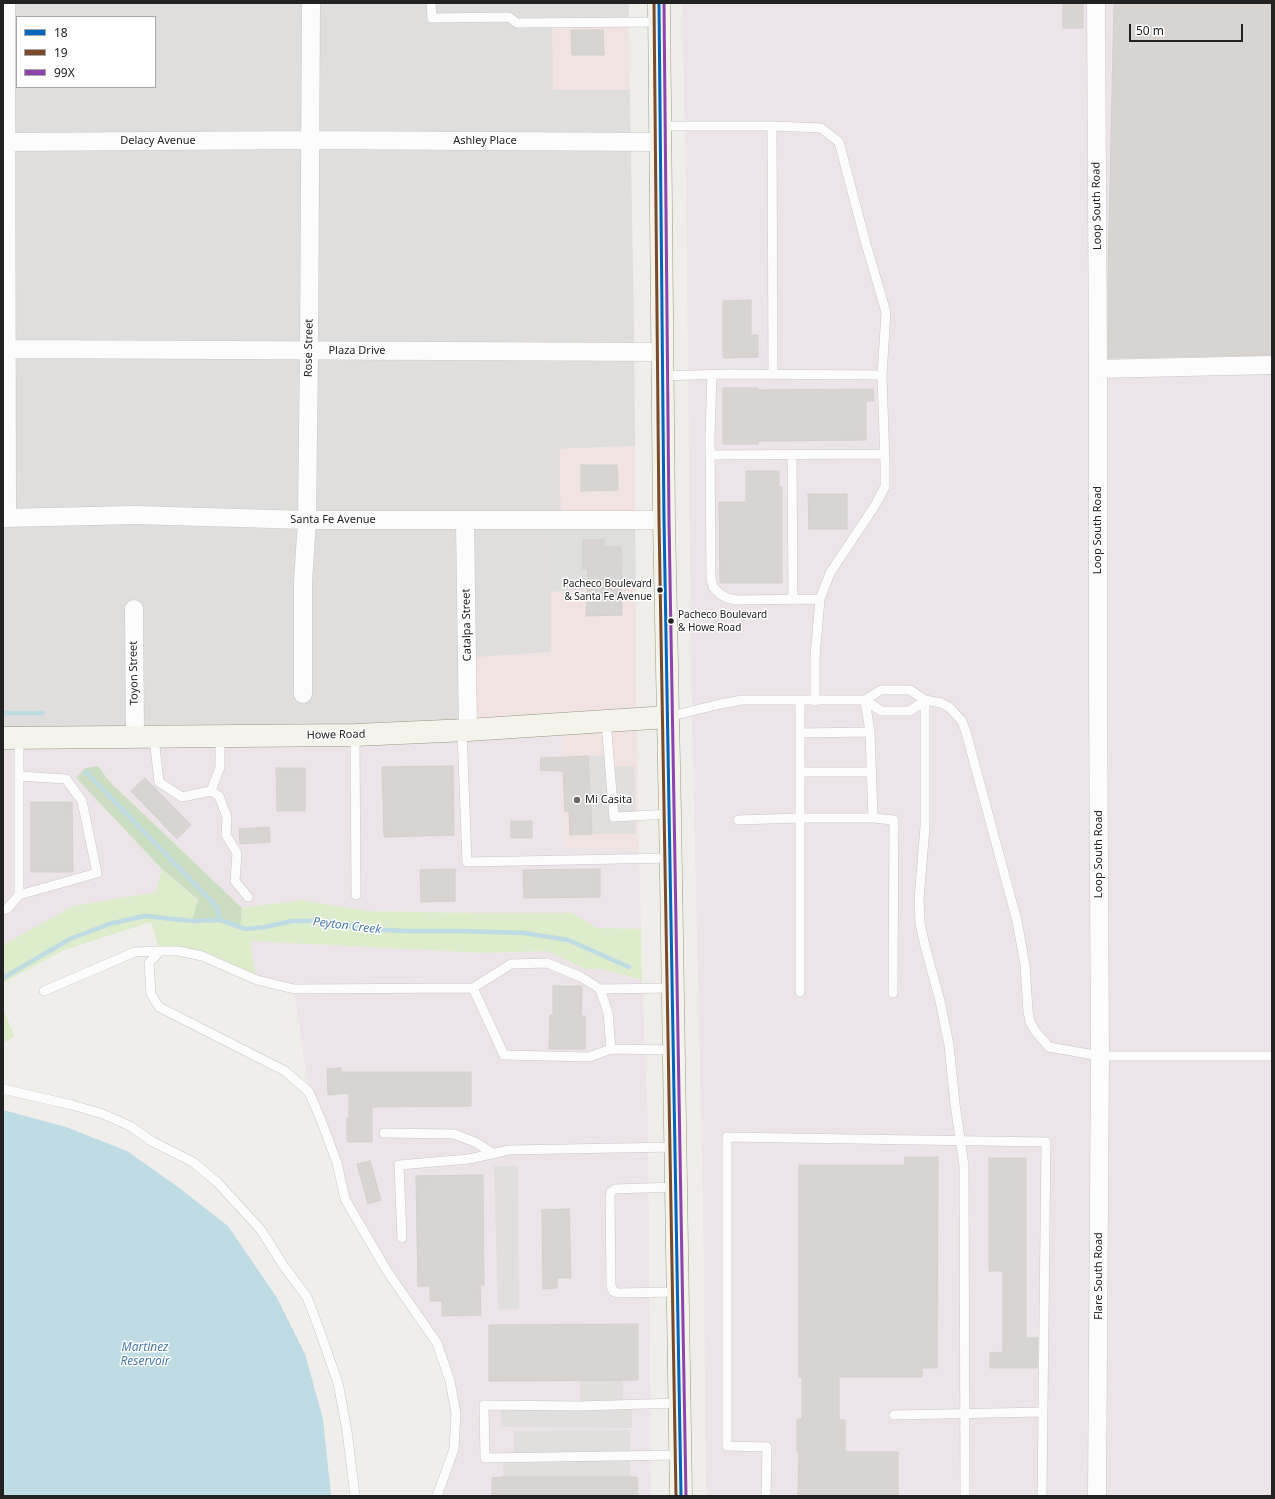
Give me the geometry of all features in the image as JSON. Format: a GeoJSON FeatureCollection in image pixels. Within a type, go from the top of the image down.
{"type":"FeatureCollection","features":[{"type":"Feature","properties":{"kind":"main road"},"geometry":{"type":"LineString","coordinates":[[660,12],[664,520],[667,590],[680,1496]]}},
{"type":"Feature","properties":{"kind":"main road","name":"Howe Road"},"geometry":{"type":"LineString","coordinates":[[11,738],[355,735],[465,731],[668,717]]}},
{"type":"Feature","properties":{"kind":"street"},"geometry":{"type":"LineString","coordinates":[[5,518],[6,3]]}},
{"type":"Feature","properties":{"kind":"street","name":"Rose Street"},"geometry":{"type":"LineString","coordinates":[[303,694],[303,582],[307,520],[309,350],[311,3]]}},
{"type":"Feature","properties":{"kind":"street","name":"Loop South Road"},"geometry":{"type":"LineString","coordinates":[[1096,3],[1100,1056]]}},
{"type":"Feature","properties":{"kind":"street","name":"Ashley Place"},"geometry":{"type":"LineString","coordinates":[[310,140],[661,134]]}},
{"type":"Feature","properties":{"kind":"street","name":"Delacy Avenue"},"geometry":{"type":"LineString","coordinates":[[5,136],[310,140]]}},
{"type":"Feature","properties":{"kind":"street","name":"Plaza Drive"},"geometry":{"type":"LineString","coordinates":[[5,349],[663,352]]}},
{"type":"Feature","properties":{"kind":"street"},"geometry":{"type":"LineString","coordinates":[[1098,369],[1272,365]]}},
{"type":"Feature","properties":{"kind":"street","name":"Santa Fe Avenue"},"geometry":{"type":"LineString","coordinates":[[5,518],[136,515],[307,520],[664,520]]}},
{"type":"Feature","properties":{"kind":"street","name":"Catalpa Street"},"geometry":{"type":"LineString","coordinates":[[465,520],[465,731]]}},
{"type":"Feature","properties":{"kind":"street","name":"Toyon Street"},"geometry":{"type":"LineString","coordinates":[[134,609],[145,737]]}},
{"type":"Feature","properties":{"kind":"street","name":"Flare South Road"},"geometry":{"type":"LineString","coordinates":[[1098,1496],[1100,1056]]}},
{"type":"Feature","properties":{"kind":"lane"},"geometry":{"type":"LineString","coordinates":[[431,3],[432,18],[509,17],[517,23],[660,12]]}},
{"type":"Feature","properties":{"kind":"lane"},"geometry":{"type":"LineString","coordinates":[[772,126],[773,374]]}},
{"type":"Feature","properties":{"kind":"lane"},"geometry":{"type":"LineString","coordinates":[[661,134],[772,126],[821,128],[839,142],[886,312],[882,375],[886,477],[885,488],[830,573],[820,599],[815,656],[815,701]]}},
{"type":"Feature","properties":{"kind":"lane"},"geometry":{"type":"LineString","coordinates":[[663,376],[773,374],[882,375]]}},
{"type":"Feature","properties":{"kind":"lane"},"geometry":{"type":"LineString","coordinates":[[712,375],[710,455],[711,579],[714,587],[720,594],[727,598],[736,600],[820,599]]}},
{"type":"Feature","properties":{"kind":"lane"},"geometry":{"type":"LineString","coordinates":[[710,455],[884,454]]}},
{"type":"Feature","properties":{"kind":"lane"},"geometry":{"type":"LineString","coordinates":[[792,455],[793,600]]}},
{"type":"Feature","properties":{"kind":"lane"},"geometry":{"type":"LineString","coordinates":[[668,717],[742,700],[865,700],[881,690],[910,690],[925,700],[941,703],[949,707],[962,721],[966,732],[1017,921],[1025,965],[1030,1022],[1049,1047],[1100,1056],[1272,1056]]}},
{"type":"Feature","properties":{"kind":"lane"},"geometry":{"type":"LineString","coordinates":[[865,700],[880,710],[910,711],[925,700]]}},
{"type":"Feature","properties":{"kind":"lane"},"geometry":{"type":"LineString","coordinates":[[865,700],[870,732],[873,818]]}},
{"type":"Feature","properties":{"kind":"lane"},"geometry":{"type":"LineString","coordinates":[[925,700],[925,827],[919,899],[920,923],[940,1001],[949,1045],[955,1104],[964,1166],[965,1496]]}},
{"type":"Feature","properties":{"kind":"lane"},"geometry":{"type":"LineString","coordinates":[[800,701],[800,992]]}},
{"type":"Feature","properties":{"kind":"lane"},"geometry":{"type":"LineString","coordinates":[[606,722],[614,817],[670,814]]}},
{"type":"Feature","properties":{"kind":"lane"},"geometry":{"type":"LineString","coordinates":[[465,731],[467,862],[671,858]]}},
{"type":"Feature","properties":{"kind":"lane"},"geometry":{"type":"LineString","coordinates":[[800,733],[870,732]]}},
{"type":"Feature","properties":{"kind":"lane"},"geometry":{"type":"LineString","coordinates":[[355,735],[356,894]]}},
{"type":"Feature","properties":{"kind":"lane"},"geometry":{"type":"LineString","coordinates":[[211,791],[220,767],[220,736]]}},
{"type":"Feature","properties":{"kind":"lane"},"geometry":{"type":"LineString","coordinates":[[145,737],[159,782],[182,797],[211,791],[219,796],[227,817],[226,835],[237,854],[235,881],[248,897]]}},
{"type":"Feature","properties":{"kind":"lane"},"geometry":{"type":"LineString","coordinates":[[11,738],[19,776],[19,895]]}},
{"type":"Feature","properties":{"kind":"lane"},"geometry":{"type":"LineString","coordinates":[[800,772],[871,772]]}},
{"type":"Feature","properties":{"kind":"lane"},"geometry":{"type":"LineString","coordinates":[[3,910],[7,909],[19,895],[97,873],[82,801],[66,778],[19,776]]}},
{"type":"Feature","properties":{"kind":"lane"},"geometry":{"type":"LineString","coordinates":[[738,820],[873,818],[894,820],[893,993]]}},
{"type":"Feature","properties":{"kind":"lane"},"geometry":{"type":"LineString","coordinates":[[44,991],[135,952],[160,951],[179,951],[202,956],[257,980],[294,989],[473,988],[511,964],[547,963],[581,977],[600,989],[672,988]]}},
{"type":"Feature","properties":{"kind":"lane"},"geometry":{"type":"LineString","coordinates":[[160,951],[149,963],[151,994],[159,1007],[285,1071],[309,1092],[337,1163],[345,1199],[387,1271],[437,1343],[450,1381],[456,1414],[454,1449],[437,1496]]}},
{"type":"Feature","properties":{"kind":"lane"},"geometry":{"type":"LineString","coordinates":[[473,988],[504,1055],[588,1057],[611,1049],[673,1050]]}},
{"type":"Feature","properties":{"kind":"lane"},"geometry":{"type":"LineString","coordinates":[[600,989],[608,1013],[611,1049]]}},
{"type":"Feature","properties":{"kind":"lane"},"geometry":{"type":"LineString","coordinates":[[3,1089],[103,1114],[130,1126],[153,1142],[193,1162],[217,1182],[261,1230],[307,1297],[319,1328],[338,1383],[347,1431],[355,1496]]}},
{"type":"Feature","properties":{"kind":"lane"},"geometry":{"type":"LineString","coordinates":[[384,1133],[454,1134],[475,1142],[494,1154]]}},
{"type":"Feature","properties":{"kind":"lane"},"geometry":{"type":"LineString","coordinates":[[766,1496],[767,1447],[727,1446],[727,1137],[1046,1142],[1042,1496]]}},
{"type":"Feature","properties":{"kind":"lane"},"geometry":{"type":"LineString","coordinates":[[402,1238],[398,1165],[469,1159],[509,1150],[675,1147]]}},
{"type":"Feature","properties":{"kind":"lane"},"geometry":{"type":"LineString","coordinates":[[675,1187],[615,1189],[611,1192],[611,1286],[613,1291],[617,1293],[678,1292]]}},
{"type":"Feature","properties":{"kind":"lane"},"geometry":{"type":"LineString","coordinates":[[679,1403],[580,1406],[484,1406],[484,1420],[485,1458],[680,1454]]}},
{"type":"Feature","properties":{"kind":"lane"},"geometry":{"type":"LineString","coordinates":[[894,1415],[965,1415],[1043,1412]]}},
{"type":"Feature","properties":{"kind":"shaded area"},"geometry":{"type":"Polygon","coordinates":[[[3,3],[629,3],[629,23],[554,90],[630,90],[635,446],[560,449],[561,520],[551,520],[551,652],[467,658],[468,730],[3,738],[3,3]]]}},
{"type":"Feature","properties":{"kind":"shaded area"},"geometry":{"type":"Polygon","coordinates":[[[682,3],[1272,3],[1272,1496],[706,1496],[703,1202],[691,674],[686,179],[682,3]]]}},
{"type":"Feature","properties":{"kind":"shaded area"},"geometry":{"type":"Polygon","coordinates":[[[552,23],[629,23],[630,90],[553,90],[552,23]]]}},
{"type":"Feature","properties":{"kind":"shaded area"},"geometry":{"type":"Polygon","coordinates":[[[635,446],[635,520],[561,520],[560,449],[635,446]]]}},
{"type":"Feature","properties":{"kind":"shaded area"},"geometry":{"type":"Polygon","coordinates":[[[551,520],[635,520],[636,586],[551,592],[551,520]]]}},
{"type":"Feature","properties":{"kind":"shaded area"},"geometry":{"type":"Polygon","coordinates":[[[636,586],[639,851],[564,847],[561,724],[468,730],[467,658],[551,652],[551,592],[636,586]]]}},
{"type":"Feature","properties":{"kind":"shaded area"},"geometry":{"type":"Polygon","coordinates":[[[561,724],[564,847],[639,851],[641,929],[597,928],[572,913],[368,911],[301,900],[242,908],[110,782],[98,766],[85,768],[76,778],[162,869],[156,892],[73,906],[3,945],[3,738],[561,724]]]}},
{"type":"Feature","properties":{"kind":"shaded area"},"geometry":{"type":"Polygon","coordinates":[[[610,755],[611,766],[634,766],[636,834],[592,834],[588,756],[610,755]]]}},
{"type":"Feature","properties":{"kind":"shaded area"},"geometry":{"type":"Polygon","coordinates":[[[250,941],[485,953],[547,951],[585,968],[601,969],[642,980],[648,1122],[651,1496],[437,1496],[454,1449],[456,1413],[437,1343],[345,1199],[309,1092],[294,990],[257,980],[250,941]]]}},
{"type":"Feature","properties":{"kind":"shaded area"},"geometry":{"type":"Polygon","coordinates":[[[494,1166],[518,1166],[519,1309],[498,1310],[494,1166]]]}},
{"type":"Feature","properties":{"kind":"shaded area"},"geometry":{"type":"Polygon","coordinates":[[[580,1380],[623,1380],[623,1405],[632,1405],[632,1428],[501,1427],[501,1406],[580,1406],[580,1380]]]}},
{"type":"Feature","properties":{"kind":"shaded area"},"geometry":{"type":"Polygon","coordinates":[[[630,1430],[630,1477],[503,1477],[503,1458],[514,1458],[514,1431],[630,1430]]]}},
{"type":"Feature","properties":{"kind":"green space"},"geometry":{"type":"Polygon","coordinates":[[[98,766],[110,782],[242,908],[240,927],[220,920],[192,921],[198,900],[162,869],[76,778],[85,768],[98,766]]]}},
{"type":"Feature","properties":{"kind":"green space"},"geometry":{"type":"Polygon","coordinates":[[[162,869],[198,901],[192,921],[220,920],[239,927],[242,908],[301,900],[368,911],[572,913],[597,928],[641,929],[642,980],[601,969],[585,969],[547,951],[485,953],[250,941],[257,980],[202,956],[160,951],[151,922],[64,950],[3,983],[3,945],[73,906],[156,892],[162,869]]]}},
{"type":"Feature","properties":{"kind":"green space"},"geometry":{"type":"Polygon","coordinates":[[[3,1008],[14,1036],[3,1044],[3,1008]]]}},
{"type":"Feature","properties":{"kind":"water","name":"Martinez Reservoir"},"geometry":{"type":"Polygon","coordinates":[[[3,1110],[66,1127],[127,1151],[178,1187],[228,1226],[277,1298],[305,1354],[323,1419],[331,1496],[3,1496],[3,1110]]]}},
{"type":"Feature","properties":{"kind":"building"},"geometry":{"type":"Polygon","coordinates":[[[1063,3],[1083,3],[1083,28],[1063,28],[1063,3]]]}},
{"type":"Feature","properties":{"kind":"building"},"geometry":{"type":"Polygon","coordinates":[[[1114,3],[1272,3],[1272,355],[1108,358],[1108,276],[1114,3]]]}},
{"type":"Feature","properties":{"kind":"building"},"geometry":{"type":"Polygon","coordinates":[[[571,30],[603,30],[604,55],[572,55],[571,30]]]}},
{"type":"Feature","properties":{"kind":"building"},"geometry":{"type":"Polygon","coordinates":[[[751,300],[751,335],[758,335],[758,357],[723,358],[723,301],[751,300]]]}},
{"type":"Feature","properties":{"kind":"building"},"geometry":{"type":"Polygon","coordinates":[[[723,388],[758,388],[758,390],[873,389],[874,401],[866,401],[866,440],[758,441],[758,444],[723,444],[723,388]]]}},
{"type":"Feature","properties":{"kind":"building"},"geometry":{"type":"Polygon","coordinates":[[[581,465],[617,465],[618,490],[581,491],[581,465]]]}},
{"type":"Feature","properties":{"kind":"building"},"geometry":{"type":"Polygon","coordinates":[[[746,471],[779,471],[779,487],[782,487],[782,583],[720,583],[719,502],[746,502],[746,471]]]}},
{"type":"Feature","properties":{"kind":"building"},"geometry":{"type":"Polygon","coordinates":[[[808,494],[847,494],[847,529],[809,529],[808,494]]]}},
{"type":"Feature","properties":{"kind":"building"},"geometry":{"type":"Polygon","coordinates":[[[583,540],[604,540],[604,547],[621,547],[622,615],[586,616],[588,569],[583,569],[583,540]]]}},
{"type":"Feature","properties":{"kind":"building","name":"Mi Casita"},"geometry":{"type":"Polygon","coordinates":[[[588,756],[592,834],[570,835],[569,811],[565,812],[563,771],[540,770],[541,758],[588,756]]]}},
{"type":"Feature","properties":{"kind":"building"},"geometry":{"type":"Polygon","coordinates":[[[453,766],[454,835],[384,837],[382,767],[453,766]]]}},
{"type":"Feature","properties":{"kind":"building"},"geometry":{"type":"Polygon","coordinates":[[[276,768],[305,768],[305,811],[277,811],[276,768]]]}},
{"type":"Feature","properties":{"kind":"building"},"geometry":{"type":"Polygon","coordinates":[[[145,778],[191,825],[177,839],[131,791],[145,778]]]}},
{"type":"Feature","properties":{"kind":"building"},"geometry":{"type":"Polygon","coordinates":[[[31,802],[72,802],[73,872],[31,872],[31,802]]]}},
{"type":"Feature","properties":{"kind":"building"},"geometry":{"type":"Polygon","coordinates":[[[511,821],[532,821],[532,838],[511,838],[511,821]]]}},
{"type":"Feature","properties":{"kind":"building"},"geometry":{"type":"Polygon","coordinates":[[[269,827],[270,842],[240,844],[239,829],[269,827]]]}},
{"type":"Feature","properties":{"kind":"building"},"geometry":{"type":"Polygon","coordinates":[[[455,869],[455,901],[421,902],[420,870],[455,869]]]}},
{"type":"Feature","properties":{"kind":"building"},"geometry":{"type":"Polygon","coordinates":[[[600,869],[600,897],[524,898],[523,870],[600,869]]]}},
{"type":"Feature","properties":{"kind":"building"},"geometry":{"type":"Polygon","coordinates":[[[553,986],[582,986],[581,1016],[585,1016],[585,1049],[549,1049],[550,1015],[553,1015],[553,986]]]}},
{"type":"Feature","properties":{"kind":"building"},"geometry":{"type":"Polygon","coordinates":[[[341,1068],[341,1072],[471,1072],[471,1106],[372,1107],[372,1142],[347,1142],[349,1093],[328,1095],[327,1069],[341,1068]]]}},
{"type":"Feature","properties":{"kind":"building"},"geometry":{"type":"Polygon","coordinates":[[[905,1157],[938,1157],[937,1368],[922,1368],[922,1377],[839,1377],[839,1420],[845,1420],[845,1452],[898,1452],[898,1496],[798,1496],[799,1452],[797,1452],[797,1419],[802,1419],[802,1377],[799,1377],[799,1165],[905,1165],[905,1157]]]}},
{"type":"Feature","properties":{"kind":"building"},"geometry":{"type":"Polygon","coordinates":[[[989,1158],[1026,1158],[1026,1338],[1038,1338],[1037,1368],[990,1368],[990,1353],[1003,1352],[1003,1271],[989,1271],[989,1158]]]}},
{"type":"Feature","properties":{"kind":"building"},"geometry":{"type":"Polygon","coordinates":[[[370,1161],[381,1200],[368,1204],[357,1164],[370,1161]]]}},
{"type":"Feature","properties":{"kind":"building"},"geometry":{"type":"Polygon","coordinates":[[[483,1175],[484,1285],[480,1285],[481,1315],[442,1316],[442,1301],[430,1301],[430,1286],[418,1286],[416,1176],[483,1175]]]}},
{"type":"Feature","properties":{"kind":"building"},"geometry":{"type":"Polygon","coordinates":[[[569,1209],[571,1278],[557,1278],[557,1288],[543,1289],[542,1210],[569,1209]]]}},
{"type":"Feature","properties":{"kind":"building"},"geometry":{"type":"Polygon","coordinates":[[[638,1324],[638,1380],[489,1381],[489,1325],[638,1324]]]}},
{"type":"Feature","properties":{"kind":"building"},"geometry":{"type":"Polygon","coordinates":[[[637,1477],[638,1496],[492,1496],[492,1478],[637,1477]]]}},
{"type":"Feature","properties":{"kind":"waterway"},"geometry":{"type":"LineString","coordinates":[[3,713],[43,713]]}},
{"type":"Feature","properties":{"kind":"waterway"},"geometry":{"type":"LineString","coordinates":[[86,772],[216,906],[220,920]]}},
{"type":"Feature","properties":{"kind":"waterway","name":"Peyton Creek"},"geometry":{"type":"LineString","coordinates":[[3,978],[70,939],[109,924],[145,916],[192,921],[220,920],[246,929],[265,927],[292,921],[327,921],[367,929],[524,933],[568,940],[629,967]]}},
{"type":"Feature","properties":{"kind":"transit line","name":"19"},"geometry":{"type":"LineString","coordinates":[[654,3],[659,520],[676,1496]]}},
{"type":"Feature","properties":{"kind":"transit line","name":"18"},"geometry":{"type":"LineString","coordinates":[[659,3],[664,520],[681,1496]]}},
{"type":"Feature","properties":{"kind":"transit line","name":"99X"},"geometry":{"type":"LineString","coordinates":[[664,3],[669,520],[686,1496]]}},
{"type":"Feature","properties":{"kind":"place","name":"Pacheco Boulevard & Santa Fe Avenue"},"geometry":{"type":"Point","coordinates":[660,590]}},
{"type":"Feature","properties":{"kind":"place","name":"Pacheco Boulevard & Howe Road"},"geometry":{"type":"Point","coordinates":[671,621]}},
{"type":"Feature","properties":{"kind":"place","name":"Mi Casita"},"geometry":{"type":"Point","coordinates":[577,800]}}]}
